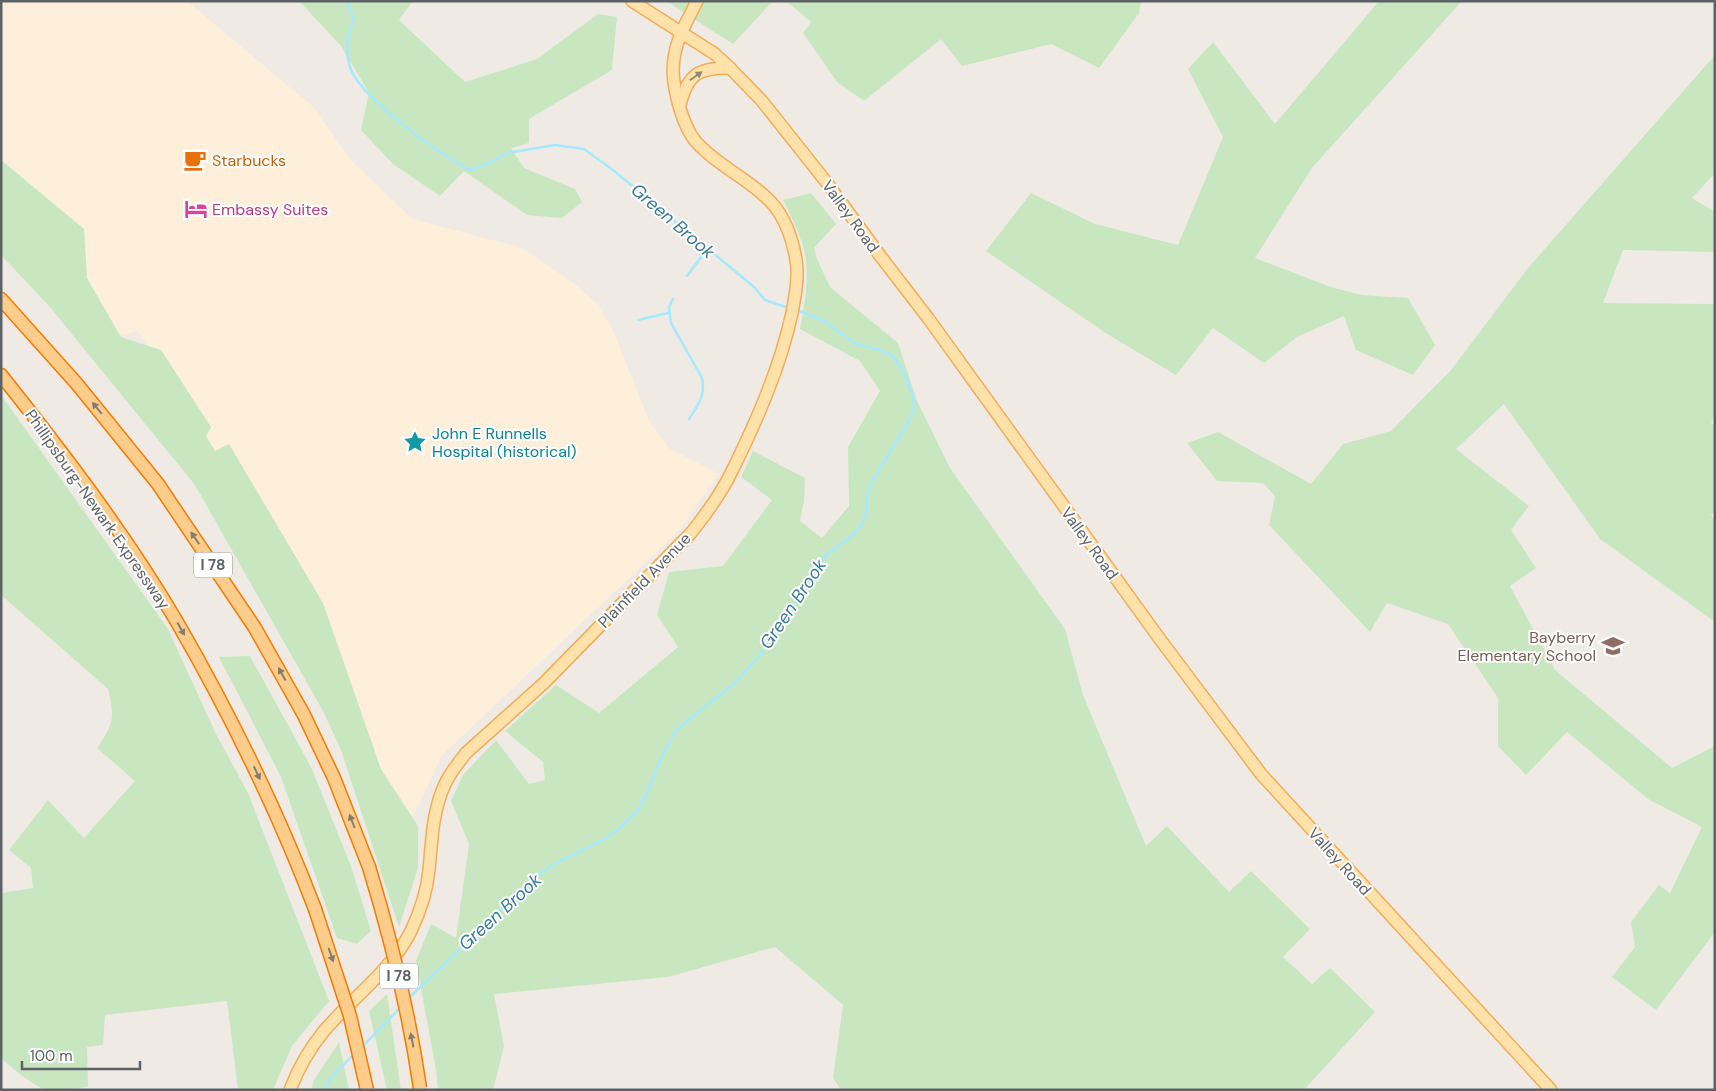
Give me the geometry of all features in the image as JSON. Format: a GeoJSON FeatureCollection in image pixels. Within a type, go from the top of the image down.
{"type":"FeatureCollection","features":[{"type":"Feature","properties":{"kind":"highway","name":"I 78"},"geometry":{"type":"LineString","coordinates":[[1,299],[77,384],[158,484],[242,607],[276,663],[309,724],[334,778],[369,867],[397,967],[420,1089]]}},
{"type":"Feature","properties":{"kind":"highway","name":"Phillipsburg-Newark Expressway"},"geometry":{"type":"LineString","coordinates":[[1,375],[99,504],[130,549],[176,622],[231,721],[288,841],[315,909],[350,1016],[367,1090]]}},
{"type":"Feature","properties":{"kind":"main road","name":"Valley Road"},"geometry":{"type":"LineString","coordinates":[[632,1],[715,54],[762,101],[827,183],[932,324],[1159,638],[1261,774],[1551,1090]]}},
{"type":"Feature","properties":{"kind":"main road","name":"Plainfield Avenue"},"geometry":{"type":"LineString","coordinates":[[290,1090],[303,1063],[324,1032],[387,966],[398,953],[410,932],[425,893],[436,811],[450,774],[466,753],[544,683],[691,533],[724,487],[749,436],[778,367],[794,301],[797,263],[790,234],[772,203],[708,153],[689,132],[673,80],[673,66],[674,54],[696,1]]}},
{"type":"Feature","properties":{"kind":"main road"},"geometry":{"type":"LineString","coordinates":[[680,107],[684,90],[696,74],[710,69],[730,68]]}},
{"type":"Feature","properties":{"kind":"shaded area"},"geometry":{"type":"Polygon","coordinates":[[[1,1],[187,1],[313,107],[351,160],[412,219],[522,248],[576,285],[598,305],[613,330],[649,421],[670,449],[719,474],[677,533],[442,755],[406,831],[309,599],[138,331],[124,335],[96,328],[1,228],[1,1]]]}},
{"type":"Feature","properties":{"kind":"green space"},"geometry":{"type":"Polygon","coordinates":[[[299,1],[413,1],[399,20],[465,82],[537,59],[598,14],[617,17],[612,70],[529,119],[529,143],[511,148],[524,168],[575,189],[582,202],[562,218],[527,215],[464,171],[440,196],[393,164],[361,130],[369,93],[341,46],[299,1]]]}},
{"type":"Feature","properties":{"kind":"green space"},"geometry":{"type":"Polygon","coordinates":[[[666,1],[773,1],[733,44],[666,1]]]}},
{"type":"Feature","properties":{"kind":"green space"},"geometry":{"type":"Polygon","coordinates":[[[786,1],[1141,1],[1139,13],[1099,68],[1051,44],[962,66],[941,39],[864,101],[837,82],[803,33],[811,22],[786,1]]]}},
{"type":"Feature","properties":{"kind":"green space"},"geometry":{"type":"Polygon","coordinates":[[[1379,1],[1462,1],[1312,168],[1255,258],[1331,287],[1361,295],[1408,298],[1435,345],[1413,375],[1356,350],[1344,316],[1297,337],[1264,363],[1213,328],[1176,375],[1107,334],[986,251],[1031,193],[1095,224],[1178,245],[1223,137],[1188,69],[1213,42],[1275,124],[1379,1]]]}},
{"type":"Feature","properties":{"kind":"green space"},"geometry":{"type":"Polygon","coordinates":[[[1715,55],[1715,173],[1692,198],[1715,212],[1715,252],[1623,250],[1603,303],[1715,304],[1715,416],[1711,423],[1715,425],[1715,513],[1711,514],[1715,522],[1715,622],[1600,539],[1504,404],[1456,449],[1529,506],[1511,530],[1536,568],[1510,586],[1555,670],[1672,768],[1715,746],[1715,932],[1656,1010],[1612,977],[1635,947],[1631,922],[1659,885],[1670,893],[1702,827],[1648,799],[1567,732],[1526,775],[1498,746],[1498,698],[1448,624],[1387,603],[1370,632],[1269,525],[1275,496],[1263,483],[1217,481],[1187,443],[1218,432],[1311,484],[1343,444],[1391,431],[1451,370],[1528,268],[1715,55]]]}},
{"type":"Feature","properties":{"kind":"green space"},"geometry":{"type":"Polygon","coordinates":[[[1,160],[84,229],[87,278],[121,337],[161,350],[211,427],[206,436],[215,451],[229,444],[323,603],[381,769],[418,826],[418,868],[399,927],[341,750],[323,711],[195,485],[49,306],[1,255],[1,160]]]}},
{"type":"Feature","properties":{"kind":"green space"},"geometry":{"type":"Polygon","coordinates":[[[811,193],[836,224],[814,248],[830,287],[898,343],[917,401],[950,468],[1065,629],[1083,695],[1146,846],[1167,826],[1229,892],[1251,871],[1310,929],[1283,957],[1312,984],[1330,968],[1375,1012],[1304,1090],[841,1090],[833,1078],[843,1005],[775,947],[668,977],[494,994],[504,1046],[493,1090],[438,1090],[416,961],[431,924],[456,938],[469,844],[451,801],[463,775],[496,740],[529,784],[545,780],[543,762],[505,731],[556,685],[599,713],[678,647],[657,615],[669,572],[723,566],[772,500],[741,477],[753,451],[805,478],[804,500],[800,521],[822,538],[849,506],[848,447],[880,391],[860,361],[800,329],[807,275],[805,254],[800,237],[783,200],[811,193]]]}},
{"type":"Feature","properties":{"kind":"green space"},"geometry":{"type":"Polygon","coordinates":[[[1,395],[168,629],[216,734],[248,793],[329,1001],[292,1046],[273,1090],[238,1090],[227,1001],[105,1015],[103,1045],[87,1047],[88,1087],[59,1090],[44,1089],[15,1071],[1,1058],[1,893],[33,888],[31,868],[9,850],[48,800],[84,838],[135,781],[97,748],[112,720],[112,707],[108,689],[1,595],[1,395]]]}},
{"type":"Feature","properties":{"kind":"green space"},"geometry":{"type":"Polygon","coordinates":[[[250,656],[311,767],[351,866],[371,931],[357,944],[337,938],[281,777],[219,657],[250,656]]]}},
{"type":"Feature","properties":{"kind":"green space"},"geometry":{"type":"Polygon","coordinates":[[[387,994],[401,1090],[387,1090],[369,1011],[387,994]]]}},
{"type":"Feature","properties":{"kind":"green space"},"geometry":{"type":"Polygon","coordinates":[[[339,1042],[349,1090],[311,1090],[314,1080],[339,1042]]]}},
{"type":"Feature","properties":{"kind":"waterway","name":"Green Brook"},"geometry":{"type":"LineString","coordinates":[[346,1],[353,19],[348,37],[347,51],[349,64],[355,77],[383,107],[421,139],[471,170],[507,153],[555,145],[584,149],[613,170],[754,287],[765,300],[789,308]]}},
{"type":"Feature","properties":{"kind":"waterway"},"geometry":{"type":"LineString","coordinates":[[687,276],[707,249]]}},
{"type":"Feature","properties":{"kind":"waterway"},"geometry":{"type":"LineString","coordinates":[[673,299],[669,307],[671,323],[702,378],[703,384],[702,395],[689,419]]}},
{"type":"Feature","properties":{"kind":"waterway","name":"Green Brook"},"geometry":{"type":"LineString","coordinates":[[408,999],[536,876],[556,863],[603,840],[620,828],[636,812],[645,797],[660,760],[676,730],[737,681],[765,649],[782,625],[813,571],[827,554],[853,535],[862,524],[866,512],[867,495],[872,481],[914,410],[913,396],[902,369],[892,355],[856,344],[824,321],[797,310]]}},
{"type":"Feature","properties":{"kind":"waterway"},"geometry":{"type":"LineString","coordinates":[[638,320],[668,313]]}},
{"type":"Feature","properties":{"kind":"waterway","name":"Green Brook"},"geometry":{"type":"LineString","coordinates":[[361,1048],[401,1007]]}},
{"type":"Feature","properties":{"kind":"waterway","name":"Green Brook"},"geometry":{"type":"LineString","coordinates":[[324,1090],[331,1078],[353,1055]]}},
{"type":"Feature","properties":{"kind":"place","name":"Starbucks"},"geometry":{"type":"Point","coordinates":[195,160]}},
{"type":"Feature","properties":{"kind":"place","name":"Embassy Suites"},"geometry":{"type":"Point","coordinates":[196,209]}},
{"type":"Feature","properties":{"kind":"place","name":"John E Runnells Hospital (historical)"},"geometry":{"type":"Point","coordinates":[415,442]}},
{"type":"Feature","properties":{"kind":"place","name":"Bayberry Elementary School"},"geometry":{"type":"Point","coordinates":[1613,646]}}]}
